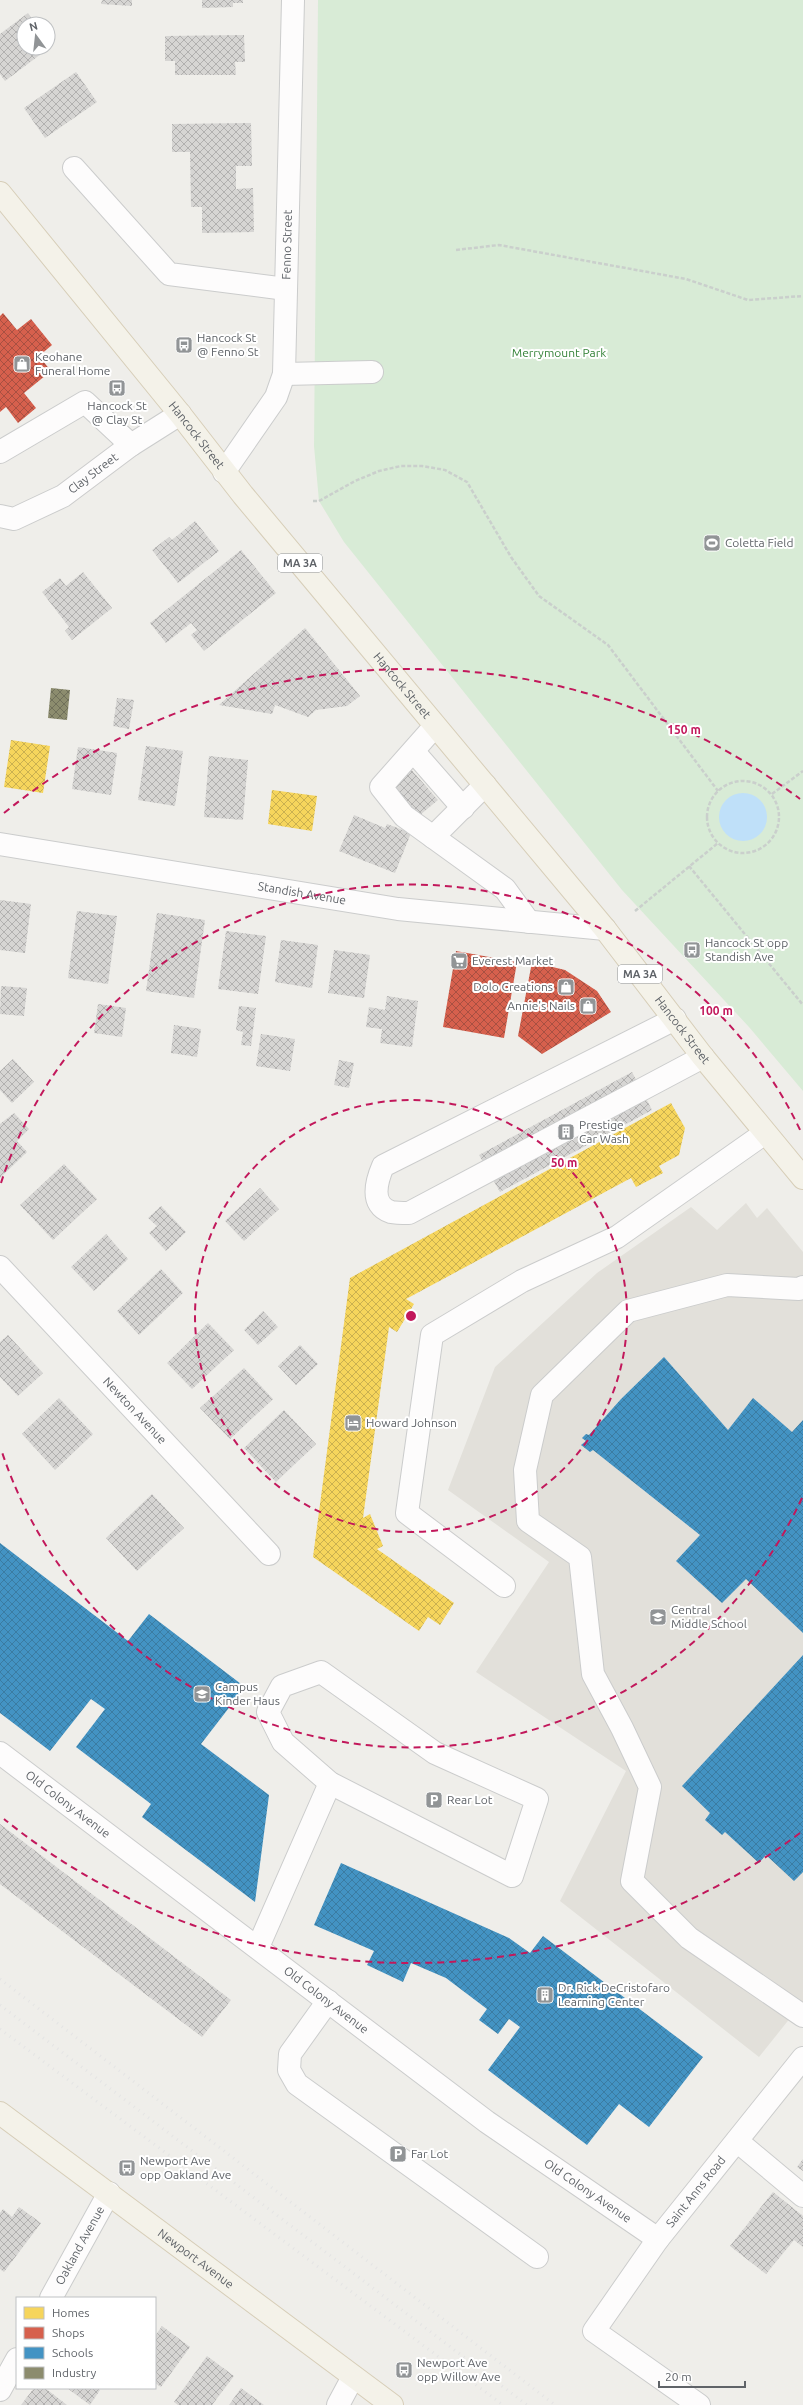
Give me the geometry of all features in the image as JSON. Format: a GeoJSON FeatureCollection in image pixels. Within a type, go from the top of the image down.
{"type":"FeatureCollection","features":[{"type":"Feature","properties":{"kind":"main road","name":"Hancock Street"},"geometry":{"type":"LineString","coordinates":[[2,201],[180,414],[224,472],[605,929],[703,1057],[803,1178]]}},
{"type":"Feature","properties":{"kind":"main road","name":"Newport Avenue"},"geometry":{"type":"LineString","coordinates":[[0,2113],[392,2405]]}},
{"type":"Feature","properties":{"kind":"street","name":"Fenno Street"},"geometry":{"type":"LineString","coordinates":[[224,472],[276,396],[284,374],[293,0]]}},
{"type":"Feature","properties":{"kind":"street"},"geometry":{"type":"LineString","coordinates":[[74,168],[169,274],[286,289]]}},
{"type":"Feature","properties":{"kind":"street"},"geometry":{"type":"LineString","coordinates":[[284,374],[372,372]]}},
{"type":"Feature","properties":{"kind":"street"},"geometry":{"type":"LineString","coordinates":[[0,452],[85,402],[131,445]]}},
{"type":"Feature","properties":{"kind":"street","name":"Clay Street"},"geometry":{"type":"LineString","coordinates":[[0,516],[14,519],[63,496],[131,445],[180,414]]}},
{"type":"Feature","properties":{"kind":"street"},"geometry":{"type":"LineString","coordinates":[[435,726],[414,752],[381,787],[404,816],[505,889],[528,922]]}},
{"type":"Feature","properties":{"kind":"street"},"geometry":{"type":"LineString","coordinates":[[414,752],[463,808]]}},
{"type":"Feature","properties":{"kind":"street"},"geometry":{"type":"LineString","coordinates":[[433,838],[485,786]]}},
{"type":"Feature","properties":{"kind":"street","name":"Standish Avenue"},"geometry":{"type":"LineString","coordinates":[[0,844],[398,909],[605,929]]}},
{"type":"Feature","properties":{"kind":"street"},"geometry":{"type":"LineString","coordinates":[[675,1020],[383,1166],[375,1185],[378,1201],[390,1212],[410,1213],[703,1057]]}},
{"type":"Feature","properties":{"kind":"street"},"geometry":{"type":"LineString","coordinates":[[504,1586],[407,1513],[432,1335],[522,1281],[617,1237],[765,1133]]}},
{"type":"Feature","properties":{"kind":"street","name":"Newton Avenue"},"geometry":{"type":"LineString","coordinates":[[0,1267],[268,1554]]}},
{"type":"Feature","properties":{"kind":"street"},"geometry":{"type":"LineString","coordinates":[[803,1287],[799,1289],[727,1285],[628,1311],[542,1395],[525,1470],[528,1521],[580,1557],[593,1674],[650,1788],[632,1880],[689,1938],[803,2016]]}},
{"type":"Feature","properties":{"kind":"street"},"geometry":{"type":"LineString","coordinates":[[321,1672],[434,1753],[537,1800],[512,1876],[330,1783],[283,1742],[268,1712],[282,1686],[321,1672]]}},
{"type":"Feature","properties":{"kind":"street","name":"Old Colony Avenue"},"geometry":{"type":"LineString","coordinates":[[0,1753],[488,2122],[658,2239]]}},
{"type":"Feature","properties":{"kind":"street"},"geometry":{"type":"LineString","coordinates":[[258,1947],[330,1783]]}},
{"type":"Feature","properties":{"kind":"street"},"geometry":{"type":"LineString","coordinates":[[328,2001],[290,2054],[289,2070],[297,2084],[537,2257]]}},
{"type":"Feature","properties":{"kind":"street","name":"Saint Anns Road"},"geometry":{"type":"LineString","coordinates":[[699,2405],[594,2331],[658,2239],[803,2058]]}},
{"type":"Feature","properties":{"kind":"street"},"geometry":{"type":"LineString","coordinates":[[737,2141],[803,2196]]}},
{"type":"Feature","properties":{"kind":"street","name":"Oakland Avenue"},"geometry":{"type":"LineString","coordinates":[[52,2297],[109,2193]]}},
{"type":"Feature","properties":{"kind":"street"},"geometry":{"type":"LineString","coordinates":[[0,2390],[16,2361]]}},
{"type":"Feature","properties":{"kind":"street"},"geometry":{"type":"LineString","coordinates":[[338,2405],[353,2377]]}},
{"type":"Feature","properties":{"kind":"path"},"geometry":{"type":"LineString","coordinates":[[456,250],[499,246],[686,279],[748,300],[803,296]]}},
{"type":"Feature","properties":{"kind":"path"},"geometry":{"type":"LineString","coordinates":[[313,501],[319,501],[355,480],[379,471],[400,466],[422,466],[445,470],[467,482],[511,557],[539,596],[608,645],[718,791]]}},
{"type":"Feature","properties":{"kind":"path"},"geometry":{"type":"LineString","coordinates":[[772,794],[803,771]]}},
{"type":"Feature","properties":{"kind":"path"},"geometry":{"type":"LineString","coordinates":[[746,781],[762,786],[772,794],[778,805],[780,817],[778,829],[772,839],[763,848],[752,853],[740,854],[728,850],[718,844],[711,834],[707,817],[711,800],[718,791],[728,784],[746,781]]}},
{"type":"Feature","properties":{"kind":"path"},"geometry":{"type":"LineString","coordinates":[[635,911],[718,844]]}},
{"type":"Feature","properties":{"kind":"path"},"geometry":{"type":"LineString","coordinates":[[689,866],[803,1005]]}},
{"type":"Feature","properties":{"kind":"shaded area","name":"Central Middle School"},"geometry":{"type":"Polygon","coordinates":[[[746,1203],[757,1218],[767,1208],[803,1252],[803,2002],[759,2057],[560,1901],[626,1771],[476,1672],[549,1562],[448,1490],[495,1367],[597,1273],[691,1207],[717,1230],[746,1203]]]}},
{"type":"Feature","properties":{"kind":"green space","name":"Merrymount Park"},"geometry":{"type":"Polygon","coordinates":[[[318,0],[803,0],[803,1091],[749,1027],[622,890],[344,542],[319,501],[314,446],[318,0]]]}},
{"type":"Feature","properties":{"kind":"water"},"geometry":{"type":"Polygon","coordinates":[[[743,793],[752,795],[760,800],[765,808],[767,817],[765,826],[760,834],[752,839],[743,841],[734,839],[726,834],[721,826],[719,817],[721,808],[726,800],[734,795],[743,793]]]}},
{"type":"Feature","properties":{"kind":"building: Homes"},"geometry":{"type":"Polygon","coordinates":[[[11,740],[50,746],[43,793],[4,787],[11,740]]]}},
{"type":"Feature","properties":{"kind":"building: Homes"},"geometry":{"type":"Polygon","coordinates":[[[272,790],[317,796],[312,831],[268,824],[272,790]]]}},
{"type":"Feature","properties":{"kind":"building: Homes","name":"Howard Johnson"},"geometry":{"type":"Polygon","coordinates":[[[671,1103],[685,1128],[679,1155],[659,1166],[663,1173],[636,1187],[631,1178],[406,1299],[414,1304],[397,1332],[389,1327],[363,1518],[370,1514],[383,1546],[377,1549],[454,1603],[440,1625],[428,1617],[419,1631],[313,1557],[350,1278],[671,1103]]]}},
{"type":"Feature","properties":{"kind":"building: Shops","name":"Keohane Funeral Home"},"geometry":{"type":"Polygon","coordinates":[[[3,313],[17,330],[31,319],[52,345],[39,356],[51,371],[24,393],[36,408],[18,423],[6,407],[0,412],[0,316],[3,313]]]}},
{"type":"Feature","properties":{"kind":"building: Shops"},"geometry":{"type":"Polygon","coordinates":[[[456,951],[517,962],[504,1038],[443,1027],[456,951]]]}},
{"type":"Feature","properties":{"kind":"building: Shops"},"geometry":{"type":"Polygon","coordinates":[[[532,962],[565,970],[597,991],[611,1012],[542,1054],[518,1036],[532,962]]]}},
{"type":"Feature","properties":{"kind":"building: Schools"},"geometry":{"type":"Polygon","coordinates":[[[664,1357],[728,1430],[753,1398],[792,1432],[803,1420],[803,1633],[746,1579],[722,1603],[676,1561],[700,1535],[593,1450],[590,1452],[581,1445],[586,1441],[582,1438],[586,1434],[589,1435],[621,1399],[664,1357]]]}},
{"type":"Feature","properties":{"kind":"building: Schools"},"geometry":{"type":"Polygon","coordinates":[[[0,1543],[128,1641],[149,1614],[245,1687],[201,1744],[269,1795],[255,1902],[142,1817],[151,1804],[76,1747],[105,1709],[91,1699],[50,1751],[0,1713],[0,1543]]]}},
{"type":"Feature","properties":{"kind":"building: Schools"},"geometry":{"type":"Polygon","coordinates":[[[803,1655],[803,1872],[794,1881],[766,1855],[759,1863],[725,1832],[722,1835],[705,1820],[710,1813],[682,1786],[803,1655]]]}},
{"type":"Feature","properties":{"kind":"building: Schools","name":"Dr. Rick DeCristofaro Learning Center"},"geometry":{"type":"Polygon","coordinates":[[[341,1863],[509,1938],[530,1953],[543,1936],[703,2057],[649,2127],[619,2104],[587,2145],[488,2070],[520,2027],[509,2019],[498,2034],[479,2020],[487,2009],[446,1978],[411,1963],[403,1982],[367,1965],[374,1951],[314,1925],[341,1863]]]}},
{"type":"Feature","properties":{"kind":"building: Industry"},"geometry":{"type":"Polygon","coordinates":[[[51,688],[70,690],[67,720],[48,718],[51,688]]]}},
{"type":"Feature","properties":{"kind":"building: Other"},"geometry":{"type":"Polygon","coordinates":[[[102,0],[132,0],[132,6],[101,4],[102,0]]]}},
{"type":"Feature","properties":{"kind":"building: Other"},"geometry":{"type":"Polygon","coordinates":[[[202,0],[243,0],[243,3],[233,3],[233,7],[202,8],[202,0]]]}},
{"type":"Feature","properties":{"kind":"building: Other"},"geometry":{"type":"Polygon","coordinates":[[[16,22],[16,56],[38,56],[5,81],[0,74],[0,34],[16,22]]]}},
{"type":"Feature","properties":{"kind":"building: Other"},"geometry":{"type":"Polygon","coordinates":[[[244,35],[245,62],[235,62],[236,75],[175,75],[175,61],[165,61],[165,36],[244,35]]]}},
{"type":"Feature","properties":{"kind":"building: Other"},"geometry":{"type":"Polygon","coordinates":[[[76,72],[97,102],[45,138],[24,108],[76,72]]]}},
{"type":"Feature","properties":{"kind":"building: Other"},"geometry":{"type":"Polygon","coordinates":[[[251,123],[252,166],[236,166],[236,189],[253,188],[254,232],[202,233],[202,207],[191,207],[190,152],[172,152],[172,124],[251,123]]]}},
{"type":"Feature","properties":{"kind":"building: Other"},"geometry":{"type":"Polygon","coordinates":[[[195,521],[219,551],[178,583],[152,550],[169,537],[172,540],[195,521]]]}},
{"type":"Feature","properties":{"kind":"building: Other"},"geometry":{"type":"Polygon","coordinates":[[[241,550],[276,593],[204,651],[191,635],[197,630],[191,623],[166,643],[150,623],[241,550]]]}},
{"type":"Feature","properties":{"kind":"building: Other"},"geometry":{"type":"Polygon","coordinates":[[[83,572],[112,608],[72,640],[65,631],[69,627],[42,592],[60,578],[66,586],[83,572]]]}},
{"type":"Feature","properties":{"kind":"building: Other"},"geometry":{"type":"Polygon","coordinates":[[[305,628],[360,696],[347,706],[316,710],[308,717],[275,705],[272,714],[219,705],[305,628]]]}},
{"type":"Feature","properties":{"kind":"building: Other"},"geometry":{"type":"Polygon","coordinates":[[[117,698],[134,700],[129,729],[113,726],[117,698]]]}},
{"type":"Feature","properties":{"kind":"building: Other"},"geometry":{"type":"Polygon","coordinates":[[[146,746],[183,751],[175,806],[138,800],[146,746]]]}},
{"type":"Feature","properties":{"kind":"building: Other"},"geometry":{"type":"Polygon","coordinates":[[[78,747],[117,753],[111,795],[72,789],[78,747]]]}},
{"type":"Feature","properties":{"kind":"building: Other"},"geometry":{"type":"Polygon","coordinates":[[[209,756],[248,760],[243,820],[204,817],[209,756]]]}},
{"type":"Feature","properties":{"kind":"building: Other"},"geometry":{"type":"Polygon","coordinates":[[[409,767],[438,800],[414,820],[385,787],[409,767]]]}},
{"type":"Feature","properties":{"kind":"building: Other"},"geometry":{"type":"Polygon","coordinates":[[[354,815],[385,828],[387,824],[411,833],[395,873],[339,851],[354,815]]]}},
{"type":"Feature","properties":{"kind":"building: Other"},"geometry":{"type":"Polygon","coordinates":[[[0,900],[31,904],[25,953],[0,950],[0,900]]]}},
{"type":"Feature","properties":{"kind":"building: Other"},"geometry":{"type":"Polygon","coordinates":[[[77,911],[117,916],[108,984],[68,978],[77,911]]]}},
{"type":"Feature","properties":{"kind":"building: Other"},"geometry":{"type":"Polygon","coordinates":[[[157,913],[205,920],[194,998],[146,991],[157,913]]]}},
{"type":"Feature","properties":{"kind":"building: Other"},"geometry":{"type":"Polygon","coordinates":[[[226,931],[266,936],[258,994],[218,989],[226,931]]]}},
{"type":"Feature","properties":{"kind":"building: Other"},"geometry":{"type":"Polygon","coordinates":[[[281,940],[318,945],[312,988],[275,982],[281,940]]]}},
{"type":"Feature","properties":{"kind":"building: Other"},"geometry":{"type":"Polygon","coordinates":[[[334,950],[370,955],[364,998],[328,993],[334,950]]]}},
{"type":"Feature","properties":{"kind":"building: Other"},"geometry":{"type":"Polygon","coordinates":[[[1,986],[27,988],[24,1016],[0,1014],[1,986]]]}},
{"type":"Feature","properties":{"kind":"building: Other"},"geometry":{"type":"Polygon","coordinates":[[[387,996],[418,1001],[412,1047],[380,1043],[382,1029],[366,1027],[369,1007],[385,1010],[387,996]]]}},
{"type":"Feature","properties":{"kind":"building: Other"},"geometry":{"type":"Polygon","coordinates":[[[98,1004],[126,1008],[122,1037],[94,1033],[98,1004]]]}},
{"type":"Feature","properties":{"kind":"building: Other"},"geometry":{"type":"Polygon","coordinates":[[[239,1006],[256,1008],[251,1046],[241,1045],[243,1032],[236,1030],[239,1006]]]}},
{"type":"Feature","properties":{"kind":"building: Other"},"geometry":{"type":"Polygon","coordinates":[[[174,1025],[201,1029],[197,1057],[171,1053],[174,1025]]]}},
{"type":"Feature","properties":{"kind":"building: Other"},"geometry":{"type":"Polygon","coordinates":[[[261,1034],[295,1039],[290,1071],[256,1066],[261,1034]]]}},
{"type":"Feature","properties":{"kind":"building: Other"},"geometry":{"type":"Polygon","coordinates":[[[13,1059],[34,1082],[12,1103],[0,1090],[0,1071],[13,1059]]]}},
{"type":"Feature","properties":{"kind":"building: Other"},"geometry":{"type":"Polygon","coordinates":[[[339,1060],[354,1063],[349,1088],[334,1085],[339,1060]]]}},
{"type":"Feature","properties":{"kind":"building: Other","name":"Prestige Car Wash"},"geometry":{"type":"Polygon","coordinates":[[[632,1072],[652,1110],[500,1192],[479,1155],[632,1072]]]}},
{"type":"Feature","properties":{"kind":"building: Other"},"geometry":{"type":"Polygon","coordinates":[[[14,1113],[29,1129],[17,1141],[27,1152],[0,1178],[0,1124],[14,1113]]]}},
{"type":"Feature","properties":{"kind":"building: Other"},"geometry":{"type":"Polygon","coordinates":[[[64,1164],[97,1199],[53,1240],[20,1205],[64,1164]]]}},
{"type":"Feature","properties":{"kind":"building: Other"},"geometry":{"type":"Polygon","coordinates":[[[260,1188],[279,1209],[244,1241],[225,1221],[260,1188]]]}},
{"type":"Feature","properties":{"kind":"building: Other"},"geometry":{"type":"Polygon","coordinates":[[[161,1206],[186,1232],[166,1251],[149,1233],[157,1226],[148,1218],[161,1206]]]}},
{"type":"Feature","properties":{"kind":"building: Other"},"geometry":{"type":"Polygon","coordinates":[[[106,1234],[128,1259],[94,1291],[71,1267],[106,1234]]]}},
{"type":"Feature","properties":{"kind":"building: Other"},"geometry":{"type":"Polygon","coordinates":[[[161,1269],[183,1293],[139,1335],[117,1311],[161,1269]]]}},
{"type":"Feature","properties":{"kind":"building: Other"},"geometry":{"type":"Polygon","coordinates":[[[263,1311],[278,1327],[258,1345],[244,1330],[263,1311]]]}},
{"type":"Feature","properties":{"kind":"building: Other"},"geometry":{"type":"Polygon","coordinates":[[[208,1323],[234,1350],[192,1389],[167,1363],[208,1323]]]}},
{"type":"Feature","properties":{"kind":"building: Other"},"geometry":{"type":"Polygon","coordinates":[[[8,1335],[43,1373],[18,1396],[0,1377],[0,1342],[8,1335]]]}},
{"type":"Feature","properties":{"kind":"building: Other"},"geometry":{"type":"Polygon","coordinates":[[[300,1345],[318,1364],[296,1385],[278,1366],[300,1345]]]}},
{"type":"Feature","properties":{"kind":"building: Other"},"geometry":{"type":"Polygon","coordinates":[[[244,1368],[273,1399],[230,1439],[200,1408],[244,1368]]]}},
{"type":"Feature","properties":{"kind":"building: Other"},"geometry":{"type":"Polygon","coordinates":[[[59,1398],[93,1434],[55,1470],[22,1434],[59,1398]]]}},
{"type":"Feature","properties":{"kind":"building: Other"},"geometry":{"type":"Polygon","coordinates":[[[284,1410],[316,1444],[276,1482],[244,1448],[284,1410]]]}},
{"type":"Feature","properties":{"kind":"building: Other"},"geometry":{"type":"Polygon","coordinates":[[[152,1494],[184,1528],[137,1571],[106,1538],[152,1494]]]}},
{"type":"Feature","properties":{"kind":"building: Other"},"geometry":{"type":"Polygon","coordinates":[[[0,1824],[231,2000],[202,2037],[0,1884],[0,1824]]]}},
{"type":"Feature","properties":{"kind":"building: Other"},"geometry":{"type":"Polygon","coordinates":[[[803,2159],[803,2171],[797,2167],[803,2159]]]}},
{"type":"Feature","properties":{"kind":"building: Other"},"geometry":{"type":"Polygon","coordinates":[[[773,2192],[803,2216],[803,2247],[794,2240],[766,2274],[730,2246],[773,2192]]]}},
{"type":"Feature","properties":{"kind":"building: Other"},"geometry":{"type":"Polygon","coordinates":[[[19,2207],[41,2223],[4,2272],[0,2269],[0,2213],[3,2209],[12,2217],[19,2207]]]}},
{"type":"Feature","properties":{"kind":"building: Other"},"geometry":{"type":"Polygon","coordinates":[[[162,2326],[190,2347],[161,2387],[156,2384],[156,2335],[162,2326]]]}},
{"type":"Feature","properties":{"kind":"building: Other"},"geometry":{"type":"Polygon","coordinates":[[[207,2356],[234,2376],[212,2405],[178,2405],[174,2402],[207,2356]]]}},
{"type":"Feature","properties":{"kind":"building: Other"},"geometry":{"type":"Polygon","coordinates":[[[241,2388],[264,2405],[229,2405],[241,2388]]]}},
{"type":"Feature","properties":{"kind":"building: Other"},"geometry":{"type":"Polygon","coordinates":[[[33,2389],[46,2389],[67,2405],[21,2405],[33,2389]]]}},
{"type":"Feature","properties":{"kind":"building: Other"},"geometry":{"type":"Polygon","coordinates":[[[68,2389],[100,2390],[90,2405],[68,2389]]]}},
{"type":"Feature","properties":{"kind":"railway"},"geometry":{"type":"LineString","coordinates":[[0,1979],[555,2405]]}},
{"type":"Feature","properties":{"kind":"railway"},"geometry":{"type":"LineString","coordinates":[[0,2005],[527,2405]]}},
{"type":"Feature","properties":{"kind":"railway"},"geometry":{"type":"LineString","coordinates":[[0,2029],[503,2405]]}},
{"type":"Feature","properties":{"kind":"place","name":"Hancock St @ Fenno St"},"geometry":{"type":"Point","coordinates":[184,345]}},
{"type":"Feature","properties":{"kind":"place","name":"Keohane Funeral Home"},"geometry":{"type":"Point","coordinates":[22,364]}},
{"type":"Feature","properties":{"kind":"place","name":"Hancock St @ Clay St"},"geometry":{"type":"Point","coordinates":[117,388]}},
{"type":"Feature","properties":{"kind":"place","name":"Coletta Field"},"geometry":{"type":"Point","coordinates":[712,543]}},
{"type":"Feature","properties":{"kind":"place","name":"Hancock St opp Standish Ave"},"geometry":{"type":"Point","coordinates":[692,950]}},
{"type":"Feature","properties":{"kind":"place","name":"Everest Market"},"geometry":{"type":"Point","coordinates":[459,961]}},
{"type":"Feature","properties":{"kind":"place","name":"Dolo Creations"},"geometry":{"type":"Point","coordinates":[566,987]}},
{"type":"Feature","properties":{"kind":"place","name":"Annie's Nails"},"geometry":{"type":"Point","coordinates":[588,1006]}},
{"type":"Feature","properties":{"kind":"place","name":"Prestige Car Wash"},"geometry":{"type":"Point","coordinates":[566,1132]}},
{"type":"Feature","properties":{"kind":"place","name":"Howard Johnson"},"geometry":{"type":"Point","coordinates":[353,1423]}},
{"type":"Feature","properties":{"kind":"place","name":"Central Middle School"},"geometry":{"type":"Point","coordinates":[658,1617]}},
{"type":"Feature","properties":{"kind":"place","name":"Campus Kinder Haus"},"geometry":{"type":"Point","coordinates":[202,1694]}},
{"type":"Feature","properties":{"kind":"place","name":"Rear Lot"},"geometry":{"type":"Point","coordinates":[434,1800]}},
{"type":"Feature","properties":{"kind":"place","name":"Dr. Rick DeCristofaro Learning Center"},"geometry":{"type":"Point","coordinates":[545,1995]}},
{"type":"Feature","properties":{"kind":"place","name":"Far Lot"},"geometry":{"type":"Point","coordinates":[398,2154]}},
{"type":"Feature","properties":{"kind":"place","name":"Newport Ave opp Oakland Ave"},"geometry":{"type":"Point","coordinates":[127,2168]}},
{"type":"Feature","properties":{"kind":"place","name":"Newport Ave opp Willow Ave"},"geometry":{"type":"Point","coordinates":[404,2370]}}]}
